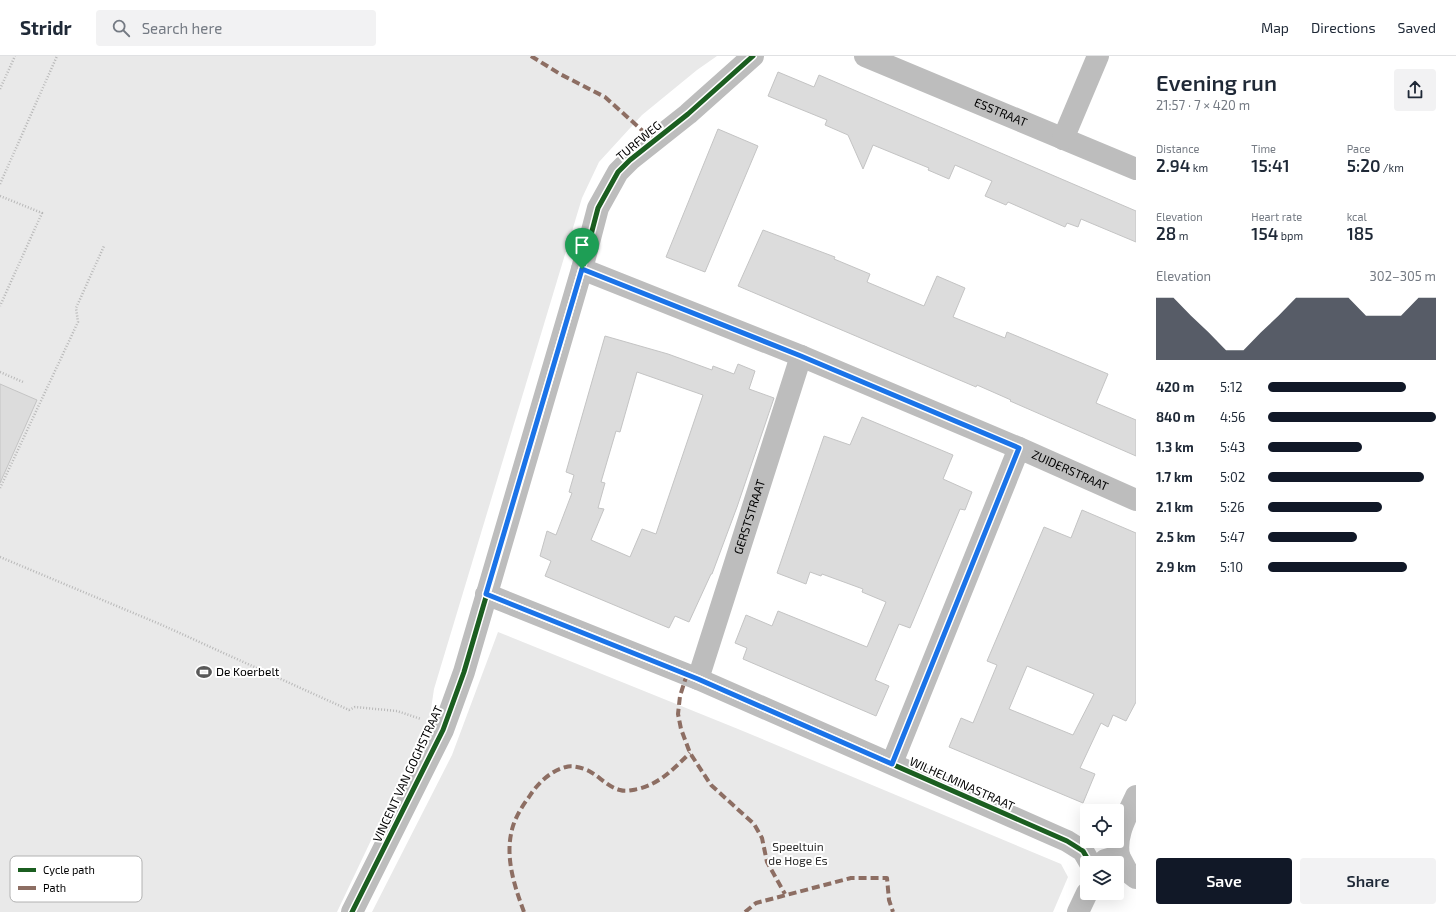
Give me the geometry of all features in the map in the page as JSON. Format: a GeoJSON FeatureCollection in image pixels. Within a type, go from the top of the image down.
{"type":"FeatureCollection","features":[{"type":"Feature","properties":{"kind":"street","name":"TURFWEG"},"geometry":{"type":"LineString","coordinates":[[486,594],[582,269],[598,208],[618,172],[630,160],[688,114],[753,56]]}},
{"type":"Feature","properties":{"kind":"street","name":"ESSTRAAT"},"geometry":{"type":"LineString","coordinates":[[865,56],[1136,169]]}},
{"type":"Feature","properties":{"kind":"street"},"geometry":{"type":"LineString","coordinates":[[1063,138],[1098,56]]}},
{"type":"Feature","properties":{"kind":"street","name":"ZUIDERSTRAAT"},"geometry":{"type":"LineString","coordinates":[[582,269],[801,356],[1019,448],[1136,500]]}},
{"type":"Feature","properties":{"kind":"street","name":"GERSTSTRAAT"},"geometry":{"type":"LineString","coordinates":[[698,679],[801,356]]}},
{"type":"Feature","properties":{"kind":"street"},"geometry":{"type":"LineString","coordinates":[[892,764],[1019,448]]}},
{"type":"Feature","properties":{"kind":"street","name":"WILHELMINASTRAAT"},"geometry":{"type":"LineString","coordinates":[[486,594],[698,679],[1067,841],[1083,851],[1086,856]]}},
{"type":"Feature","properties":{"kind":"street","name":"VINCENT VAN GOGHSTRAAT"},"geometry":{"type":"LineString","coordinates":[[352,912],[442,730],[464,672],[486,594]]}},
{"type":"Feature","properties":{"kind":"street"},"geometry":{"type":"LineString","coordinates":[[1119,856],[1117,846],[1119,835],[1136,796]]}},
{"type":"Feature","properties":{"kind":"street"},"geometry":{"type":"LineString","coordinates":[[1124,865],[1127,871],[1136,878]]}},
{"type":"Feature","properties":{"kind":"street"},"geometry":{"type":"LineString","coordinates":[[1078,912],[1084,900]]}},
{"type":"Feature","properties":{"kind":"path"},"geometry":{"type":"LineString","coordinates":[[0,89],[15,56]]}},
{"type":"Feature","properties":{"kind":"path"},"geometry":{"type":"LineString","coordinates":[[0,184],[57,56]]}},
{"type":"Feature","properties":{"kind":"path"},"geometry":{"type":"LineString","coordinates":[[0,196],[42,213],[0,306]]}},
{"type":"Feature","properties":{"kind":"path"},"geometry":{"type":"LineString","coordinates":[[0,488],[78,322],[76,308],[104,246]]}},
{"type":"Feature","properties":{"kind":"path"},"geometry":{"type":"LineString","coordinates":[[0,372],[23,382]]}},
{"type":"Feature","properties":{"kind":"path"},"geometry":{"type":"LineString","coordinates":[[0,557],[162,626],[349,710],[354,707],[397,711],[420,718],[442,730]]}},
{"type":"Feature","properties":{"kind":"green space","name":"De Koerbelt"},"geometry":{"type":"Polygon","coordinates":[[[0,56],[717,56],[697,70],[642,115],[599,162],[582,198],[434,689],[430,716],[337,912],[0,912],[0,56]]]}},
{"type":"Feature","properties":{"kind":"green space","name":"Speeltuin de Hoge Es"},"geometry":{"type":"Polygon","coordinates":[[[498,632],[738,729],[1061,864],[1068,877],[1053,912],[372,912],[452,755],[498,632]]]}},
{"type":"Feature","properties":{"kind":"building"},"geometry":{"type":"Polygon","coordinates":[[[778,72],[814,87],[819,75],[1136,211],[1136,242],[1081,219],[1078,227],[1067,223],[1065,227],[1008,202],[1006,205],[985,196],[992,181],[955,165],[949,179],[928,170],[929,168],[873,145],[863,169],[848,135],[825,125],[827,120],[768,96],[778,72]]]}},
{"type":"Feature","properties":{"kind":"building"},"geometry":{"type":"Polygon","coordinates":[[[718,129],[758,146],[705,272],[666,257],[718,129]]]}},
{"type":"Feature","properties":{"kind":"building"},"geometry":{"type":"Polygon","coordinates":[[[763,230],[835,257],[834,259],[870,274],[867,282],[924,306],[937,276],[965,288],[953,317],[1005,338],[1007,332],[1108,374],[1096,403],[1136,420],[1136,456],[977,385],[976,387],[738,286],[763,230]]]}},
{"type":"Feature","properties":{"kind":"building"},"geometry":{"type":"Polygon","coordinates":[[[605,336],[668,354],[712,370],[713,366],[734,374],[738,364],[755,371],[749,389],[774,398],[737,507],[712,574],[689,622],[675,616],[669,628],[545,576],[551,561],[540,556],[547,531],[556,535],[572,493],[569,492],[574,475],[566,472],[605,336]],[[637,372],[620,432],[616,431],[601,482],[605,483],[598,508],[604,509],[591,540],[630,557],[642,529],[656,534],[703,395],[637,372]]]}},
{"type":"Feature","properties":{"kind":"building"},"geometry":{"type":"Polygon","coordinates":[[[0,384],[37,400],[0,483],[0,384]]]}},
{"type":"Feature","properties":{"kind":"building"},"geometry":{"type":"Polygon","coordinates":[[[862,417],[953,455],[943,479],[972,492],[965,510],[960,509],[910,628],[899,624],[875,680],[889,686],[876,716],[743,659],[747,648],[735,643],[746,615],[772,626],[778,611],[867,647],[886,602],[862,592],[863,589],[822,574],[821,576],[810,572],[806,584],[777,573],[824,436],[850,445],[862,417]]]}},
{"type":"Feature","properties":{"kind":"building"},"geometry":{"type":"Polygon","coordinates":[[[1082,510],[1136,533],[1136,702],[1126,721],[1113,715],[1108,727],[1101,723],[1080,768],[1095,774],[1083,803],[949,747],[961,718],[973,723],[997,665],[987,661],[1044,527],[1071,538],[1082,510]],[[1027,666],[1009,709],[1073,735],[1094,694],[1027,666]]]}},
{"type":"Feature","properties":{"kind":"marked path"},"geometry":{"type":"LineString","coordinates":[[531,56],[560,74],[605,97],[654,141]]}},
{"type":"Feature","properties":{"kind":"marked path"},"geometry":{"type":"LineString","coordinates":[[687,674],[680,696],[678,714],[681,729],[690,753],[711,785],[754,824],[762,838],[767,862],[785,894]]}},
{"type":"Feature","properties":{"kind":"marked path"},"geometry":{"type":"LineString","coordinates":[[524,912],[511,870],[510,837],[513,826],[522,807],[540,783],[549,775],[560,769],[571,766],[589,771],[616,789],[629,791],[646,786],[660,779],[690,753]]}},
{"type":"Feature","properties":{"kind":"marked path"},"geometry":{"type":"LineString","coordinates":[[745,912],[756,903],[851,878],[887,878],[889,900],[893,912]]}},
{"type":"Feature","properties":{"kind":"cycle path"},"geometry":{"type":"LineString","coordinates":[[352,912],[443,730],[464,672],[582,269],[598,208],[618,172],[630,160],[688,114],[753,56]]}},
{"type":"Feature","properties":{"kind":"cycle path"},"geometry":{"type":"LineString","coordinates":[[486,594],[698,679],[1067,841],[1083,851],[1086,856]]}},
{"type":"Feature","properties":{"kind":"place","name":"De Koerbelt"},"geometry":{"type":"Point","coordinates":[204,672]}},
{"type":"Feature","properties":{"kind":"route"},"geometry":{"type":"LineString","coordinates":[[582,269],[801,356],[1019,448],[892,764],[698,679],[486,594],[582,269]]}}]}
